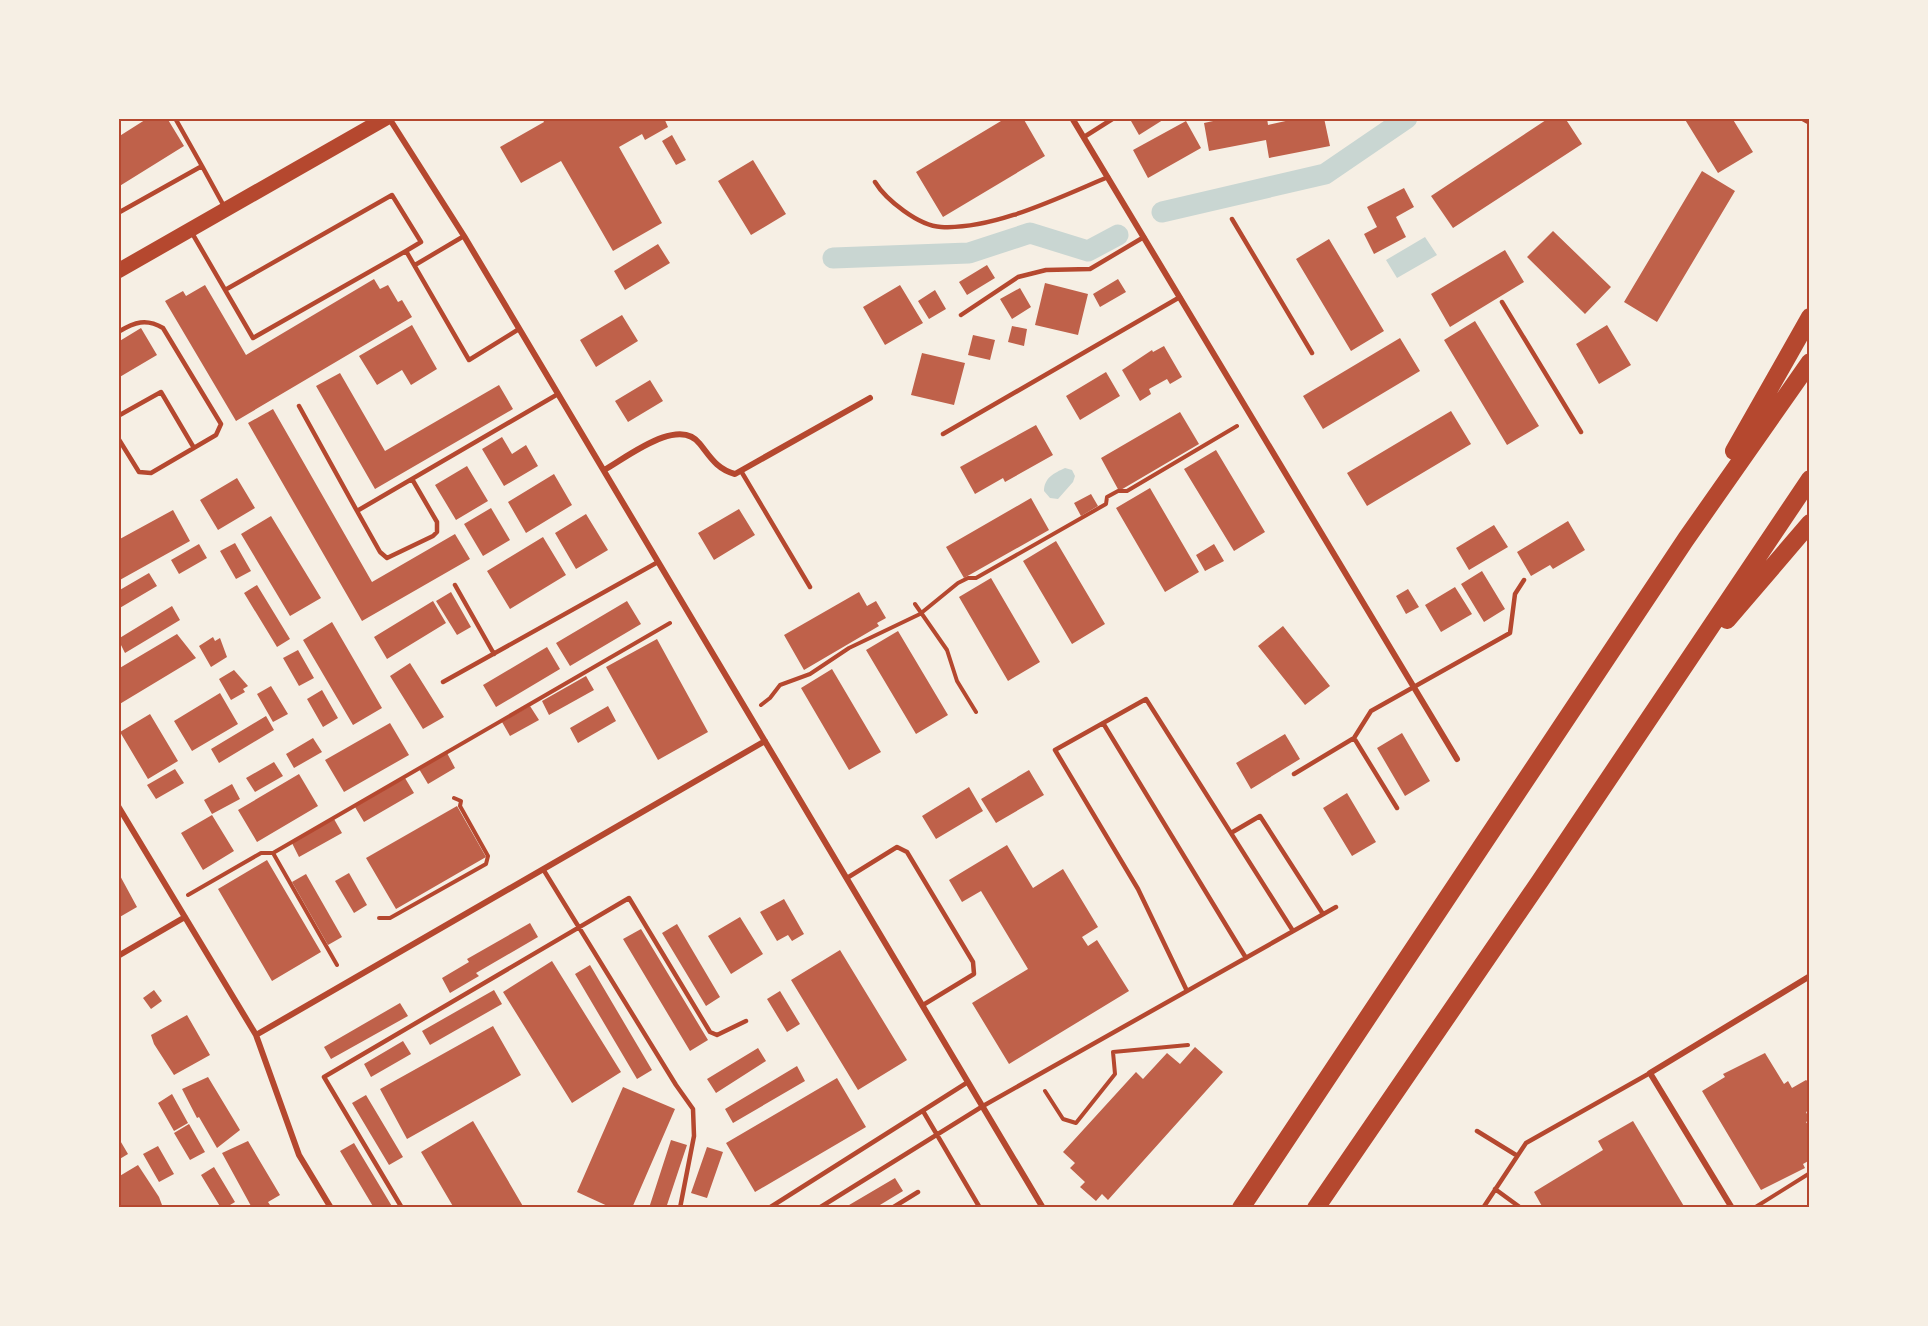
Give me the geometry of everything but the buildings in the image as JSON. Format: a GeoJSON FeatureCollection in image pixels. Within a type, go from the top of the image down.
{"type":"FeatureCollection","features":[{"type":"Feature","properties":{"kind":"highway"},"geometry":{"type":"LineString","coordinates":[[1686,539],[1809,317]]}},
{"type":"Feature","properties":{"kind":"highway"},"geometry":{"type":"LineString","coordinates":[[1242,1208],[1686,539],[1809,362]]}},
{"type":"Feature","properties":{"kind":"highway"},"geometry":{"type":"LineString","coordinates":[[1316,1208],[1809,479]]}},
{"type":"Feature","properties":{"kind":"highway"},"geometry":{"type":"LineString","coordinates":[[1673,683],[1809,524]]}},
{"type":"Feature","properties":{"kind":"main road"},"geometry":{"type":"LineString","coordinates":[[118,271],[387,118]]}},
{"type":"Feature","properties":{"kind":"street"},"geometry":{"type":"LineString","coordinates":[[387,118],[464,236],[1044,1208]]}},
{"type":"Feature","properties":{"kind":"street"},"geometry":{"type":"LineString","coordinates":[[1072,118],[1457,759]]}},
{"type":"Feature","properties":{"kind":"street"},"geometry":{"type":"LineString","coordinates":[[603,470],[664,436],[679,432],[698,441],[710,458],[723,470],[735,474],[870,398]]}},
{"type":"Feature","properties":{"kind":"street"},"geometry":{"type":"LineString","coordinates":[[256,1035],[765,741]]}},
{"type":"Feature","properties":{"kind":"street"},"geometry":{"type":"LineString","coordinates":[[118,806],[256,1035],[300,1155],[331,1208]]}},
{"type":"Feature","properties":{"kind":"street"},"geometry":{"type":"LineString","coordinates":[[118,956],[185,917]]}},
{"type":"Feature","properties":{"kind":"street"},"geometry":{"type":"LineString","coordinates":[[1732,1208],[1650,1072],[1809,976]]}},
{"type":"Feature","properties":{"kind":"lane"},"geometry":{"type":"LineString","coordinates":[[176,118],[226,210]]}},
{"type":"Feature","properties":{"kind":"lane"},"geometry":{"type":"LineString","coordinates":[[1084,137],[1114,118]]}},
{"type":"Feature","properties":{"kind":"lane"},"geometry":{"type":"LineString","coordinates":[[1801,118],[1809,123]]}},
{"type":"Feature","properties":{"kind":"lane"},"geometry":{"type":"LineString","coordinates":[[118,213],[202,166]]}},
{"type":"Feature","properties":{"kind":"lane"},"geometry":{"type":"LineString","coordinates":[[875,182],[883,196],[900,210],[939,227],[963,226],[1025,211],[1108,177]]}},
{"type":"Feature","properties":{"kind":"lane"},"geometry":{"type":"LineString","coordinates":[[190,230],[225,291],[253,338],[421,242],[392,195],[225,291]]}},
{"type":"Feature","properties":{"kind":"lane"},"geometry":{"type":"LineString","coordinates":[[1232,219],[1312,353]]}},
{"type":"Feature","properties":{"kind":"lane"},"geometry":{"type":"LineString","coordinates":[[415,265],[464,236]]}},
{"type":"Feature","properties":{"kind":"lane"},"geometry":{"type":"LineString","coordinates":[[961,315],[1018,277],[1046,270],[1090,269],[1144,237]]}},
{"type":"Feature","properties":{"kind":"lane"},"geometry":{"type":"LineString","coordinates":[[406,251],[469,360],[519,329]]}},
{"type":"Feature","properties":{"kind":"lane"},"geometry":{"type":"LineString","coordinates":[[943,434],[1180,297]]}},
{"type":"Feature","properties":{"kind":"lane"},"geometry":{"type":"LineString","coordinates":[[1503,302],[1581,432]]}},
{"type":"Feature","properties":{"kind":"lane"},"geometry":{"type":"LineString","coordinates":[[118,332],[141,320],[153,322],[163,328],[220,424],[216,435],[151,473],[140,472],[118,438]]}},
{"type":"Feature","properties":{"kind":"lane"},"geometry":{"type":"LineString","coordinates":[[118,416],[161,392],[194,448]]}},
{"type":"Feature","properties":{"kind":"lane"},"geometry":{"type":"LineString","coordinates":[[357,511],[558,394]]}},
{"type":"Feature","properties":{"kind":"lane"},"geometry":{"type":"LineString","coordinates":[[299,406],[380,552],[387,558],[437,532],[437,522],[412,478]]}},
{"type":"Feature","properties":{"kind":"lane"},"geometry":{"type":"LineString","coordinates":[[741,471],[810,587]]}},
{"type":"Feature","properties":{"kind":"lane"},"geometry":{"type":"LineString","coordinates":[[443,682],[658,561]]}},
{"type":"Feature","properties":{"kind":"lane"},"geometry":{"type":"LineString","coordinates":[[1294,774],[1354,738],[1371,711],[1510,633],[1515,594],[1524,580]]}},
{"type":"Feature","properties":{"kind":"lane"},"geometry":{"type":"LineString","coordinates":[[455,585],[494,654]]}},
{"type":"Feature","properties":{"kind":"lane"},"geometry":{"type":"LineString","coordinates":[[1187,991],[1138,889],[1055,750],[1146,699],[1293,931]]}},
{"type":"Feature","properties":{"kind":"lane"},"geometry":{"type":"LineString","coordinates":[[1104,723],[1246,957]]}},
{"type":"Feature","properties":{"kind":"lane"},"geometry":{"type":"LineString","coordinates":[[1354,738],[1397,808]]}},
{"type":"Feature","properties":{"kind":"lane"},"geometry":{"type":"LineString","coordinates":[[1231,833],[1260,816],[1323,914]]}},
{"type":"Feature","properties":{"kind":"lane"},"geometry":{"type":"LineString","coordinates":[[847,878],[897,847],[907,852],[974,962],[974,974],[923,1005]]}},
{"type":"Feature","properties":{"kind":"lane"},"geometry":{"type":"LineString","coordinates":[[543,869],[693,1109],[694,1136],[680,1208]]}},
{"type":"Feature","properties":{"kind":"lane"},"geometry":{"type":"LineString","coordinates":[[402,1208],[324,1077],[629,898],[710,1032],[717,1035],[746,1021]]}},
{"type":"Feature","properties":{"kind":"lane"},"geometry":{"type":"LineString","coordinates":[[819,1208],[983,1106],[1336,907]]}},
{"type":"Feature","properties":{"kind":"lane"},"geometry":{"type":"LineString","coordinates":[[1484,1208],[1516,1155],[1526,1143],[1650,1072]]}},
{"type":"Feature","properties":{"kind":"lane"},"geometry":{"type":"LineString","coordinates":[[769,1208],[968,1082]]}},
{"type":"Feature","properties":{"kind":"lane"},"geometry":{"type":"LineString","coordinates":[[923,1111],[980,1208]]}},
{"type":"Feature","properties":{"kind":"lane"},"geometry":{"type":"LineString","coordinates":[[1477,1131],[1516,1155]]}},
{"type":"Feature","properties":{"kind":"lane"},"geometry":{"type":"LineString","coordinates":[[1495,1189],[1521,1208]]}},
{"type":"Feature","properties":{"kind":"lane"},"geometry":{"type":"LineString","coordinates":[[892,1208],[918,1191]]}},
{"type":"Feature","properties":{"kind":"path"},"geometry":{"type":"LineString","coordinates":[[761,705],[780,685],[810,674],[849,648],[920,614],[958,583],[968,578],[976,578],[1106,504],[1107,497],[1127,491],[1237,426]]}},
{"type":"Feature","properties":{"kind":"path"},"geometry":{"type":"LineString","coordinates":[[915,604],[947,650],[957,681],[976,712]]}},
{"type":"Feature","properties":{"kind":"path"},"geometry":{"type":"LineString","coordinates":[[188,895],[261,853],[273,854],[670,623]]}},
{"type":"Feature","properties":{"kind":"path"},"geometry":{"type":"LineString","coordinates":[[379,918],[390,918],[486,864],[488,856],[459,806],[460,801],[453,798]]}},
{"type":"Feature","properties":{"kind":"path"},"geometry":{"type":"LineString","coordinates":[[273,854],[337,965]]}},
{"type":"Feature","properties":{"kind":"path"},"geometry":{"type":"LineString","coordinates":[[1045,1091],[1063,1119],[1076,1123],[1115,1074],[1113,1052],[1188,1045]]}},
{"type":"Feature","properties":{"kind":"path"},"geometry":{"type":"LineString","coordinates":[[1754,1208],[1809,1173]]}},
{"type":"Feature","properties":{"kind":"shaded area"},"geometry":{"type":"Polygon","coordinates":[[[1425,237],[1437,255],[1397,278],[1386,260],[1425,237]]]}},
{"type":"Feature","properties":{"kind":"shaded area"},"geometry":{"type":"Polygon","coordinates":[[[1065,468],[1072,470],[1075,476],[1073,482],[1058,499],[1050,498],[1044,491],[1044,486],[1048,479],[1065,468]]]}},
{"type":"Feature","properties":{"kind":"waterway"},"geometry":{"type":"LineString","coordinates":[[1162,212],[1325,174],[1407,118]]}},
{"type":"Feature","properties":{"kind":"waterway"},"geometry":{"type":"LineString","coordinates":[[833,258],[969,253],[1030,233],[1088,251],[1118,235]]}}]}
